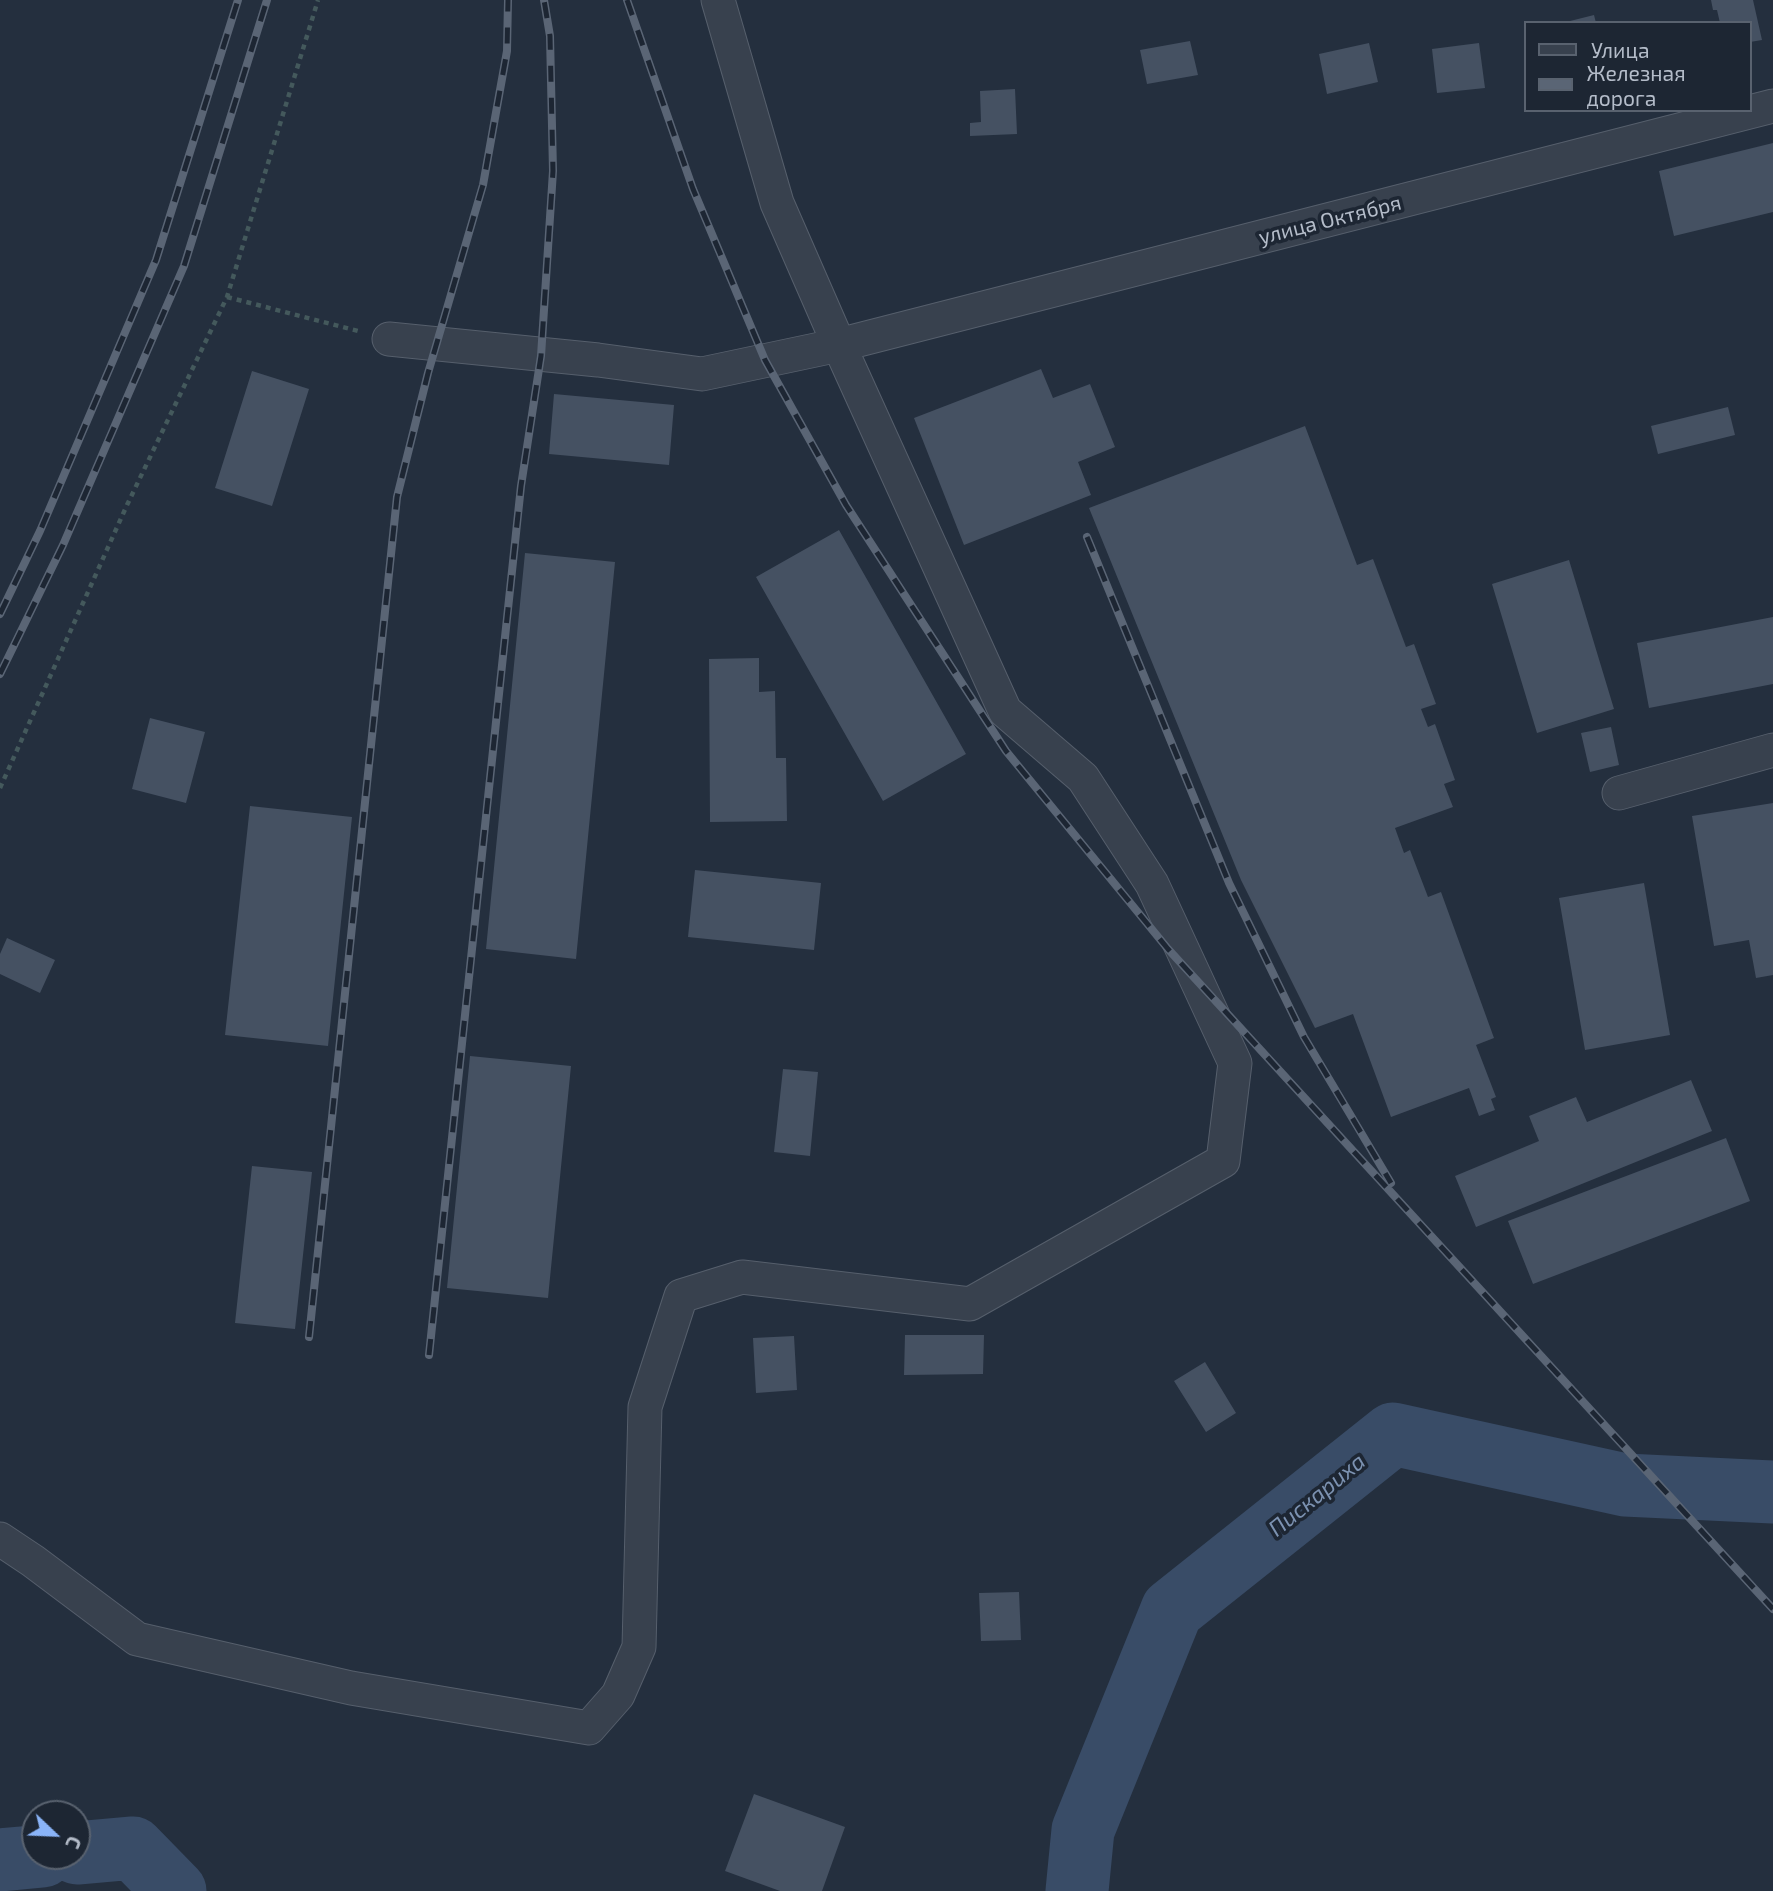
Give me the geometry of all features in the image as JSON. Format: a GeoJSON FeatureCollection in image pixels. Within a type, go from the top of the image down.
{"type":"FeatureCollection","features":[{"type":"Feature","properties":{"kind":"street"},"geometry":{"type":"LineString","coordinates":[[0,1539],[137,1639],[351,1688],[589,1728],[618,1695],[639,1647],[645,1406],[681,1296],[742,1277],[970,1304],[1223,1161],[1235,1063],[1152,884],[1083,778],[1005,711],[777,203],[718,0]]}},
{"type":"Feature","properties":{"kind":"street","name":"улица Октября"},"geometry":{"type":"LineString","coordinates":[[1752,111],[1773,106]]}},
{"type":"Feature","properties":{"kind":"street","name":"улица Октября"},"geometry":{"type":"LineString","coordinates":[[389,339],[598,360],[702,374],[888,334],[1750,112]]}},
{"type":"Feature","properties":{"kind":"street"},"geometry":{"type":"LineString","coordinates":[[1619,793],[1773,750]]}},
{"type":"Feature","properties":{"kind":"path"},"geometry":{"type":"LineString","coordinates":[[0,788],[127,505],[228,297],[318,0]]}},
{"type":"Feature","properties":{"kind":"path"},"geometry":{"type":"LineString","coordinates":[[228,297],[389,339]]}},
{"type":"Feature","properties":{"kind":"building"},"geometry":{"type":"Polygon","coordinates":[[[1711,0],[1753,0],[1762,40],[1752,42],[1752,21],[1720,21],[1717,10],[1713,10],[1711,0]]]}},
{"type":"Feature","properties":{"kind":"building"},"geometry":{"type":"Polygon","coordinates":[[[1594,15],[1596,21],[1570,21],[1594,15]]]}},
{"type":"Feature","properties":{"kind":"building"},"geometry":{"type":"Polygon","coordinates":[[[1190,41],[1198,75],[1147,84],[1140,50],[1190,41]]]}},
{"type":"Feature","properties":{"kind":"building"},"geometry":{"type":"Polygon","coordinates":[[[1369,43],[1378,82],[1327,94],[1319,54],[1369,43]]]}},
{"type":"Feature","properties":{"kind":"building"},"geometry":{"type":"Polygon","coordinates":[[[1479,43],[1485,88],[1437,93],[1432,49],[1479,43]]]}},
{"type":"Feature","properties":{"kind":"building"},"geometry":{"type":"Polygon","coordinates":[[[1015,89],[1017,134],[970,136],[970,123],[981,122],[980,91],[1015,89]]]}},
{"type":"Feature","properties":{"kind":"building"},"geometry":{"type":"Polygon","coordinates":[[[1773,143],[1773,212],[1674,236],[1659,171],[1773,143]]]}},
{"type":"Feature","properties":{"kind":"building"},"geometry":{"type":"Polygon","coordinates":[[[1041,369],[1053,398],[1090,384],[1115,447],[1078,462],[1091,495],[964,545],[914,418],[1041,369]]]}},
{"type":"Feature","properties":{"kind":"building"},"geometry":{"type":"Polygon","coordinates":[[[252,371],[309,389],[272,506],[215,488],[252,371]]]}},
{"type":"Feature","properties":{"kind":"building"},"geometry":{"type":"Polygon","coordinates":[[[554,394],[674,405],[669,465],[549,454],[554,394]]]}},
{"type":"Feature","properties":{"kind":"building"},"geometry":{"type":"Polygon","coordinates":[[[1728,407],[1735,435],[1658,454],[1651,426],[1728,407]]]}},
{"type":"Feature","properties":{"kind":"building"},"geometry":{"type":"Polygon","coordinates":[[[1305,426],[1357,565],[1373,559],[1406,647],[1414,644],[1436,704],[1421,709],[1428,727],[1435,724],[1455,780],[1444,784],[1453,807],[1395,828],[1404,853],[1410,850],[1428,897],[1441,892],[1494,1038],[1476,1045],[1496,1097],[1491,1099],[1495,1110],[1479,1116],[1469,1088],[1391,1117],[1353,1014],[1315,1028],[1241,880],[1089,508],[1305,426]]]}},
{"type":"Feature","properties":{"kind":"building"},"geometry":{"type":"Polygon","coordinates":[[[839,530],[966,754],[883,801],[756,577],[839,530]]]}},
{"type":"Feature","properties":{"kind":"building"},"geometry":{"type":"Polygon","coordinates":[[[525,553],[615,562],[576,959],[486,949],[525,553]]]}},
{"type":"Feature","properties":{"kind":"building"},"geometry":{"type":"Polygon","coordinates":[[[1569,560],[1614,709],[1537,733],[1492,584],[1569,560]]]}},
{"type":"Feature","properties":{"kind":"building"},"geometry":{"type":"Polygon","coordinates":[[[1773,617],[1773,684],[1649,708],[1637,643],[1773,617]]]}},
{"type":"Feature","properties":{"kind":"building"},"geometry":{"type":"Polygon","coordinates":[[[759,658],[759,692],[775,691],[776,758],[786,758],[787,821],[710,822],[709,659],[759,658]]]}},
{"type":"Feature","properties":{"kind":"building"},"geometry":{"type":"Polygon","coordinates":[[[150,718],[205,732],[186,803],[132,789],[150,718]]]}},
{"type":"Feature","properties":{"kind":"building"},"geometry":{"type":"Polygon","coordinates":[[[1611,727],[1619,765],[1590,772],[1581,733],[1611,727]]]}},
{"type":"Feature","properties":{"kind":"building"},"geometry":{"type":"Polygon","coordinates":[[[1773,803],[1773,975],[1756,978],[1749,940],[1714,946],[1692,816],[1773,803]]]}},
{"type":"Feature","properties":{"kind":"building"},"geometry":{"type":"Polygon","coordinates":[[[250,806],[352,817],[328,1046],[225,1035],[250,806]]]}},
{"type":"Feature","properties":{"kind":"building"},"geometry":{"type":"Polygon","coordinates":[[[695,870],[821,883],[814,950],[688,937],[695,870]]]}},
{"type":"Feature","properties":{"kind":"building"},"geometry":{"type":"Polygon","coordinates":[[[1644,883],[1670,1035],[1585,1050],[1559,898],[1644,883]]]}},
{"type":"Feature","properties":{"kind":"building"},"geometry":{"type":"Polygon","coordinates":[[[7,938],[55,960],[40,993],[0,974],[0,954],[7,938]]]}},
{"type":"Feature","properties":{"kind":"building"},"geometry":{"type":"Polygon","coordinates":[[[470,1056],[571,1066],[548,1298],[447,1288],[470,1056]]]}},
{"type":"Feature","properties":{"kind":"building"},"geometry":{"type":"Polygon","coordinates":[[[783,1069],[818,1072],[810,1156],[774,1152],[783,1069]]]}},
{"type":"Feature","properties":{"kind":"building"},"geometry":{"type":"Polygon","coordinates":[[[1691,1080],[1712,1131],[1476,1227],[1455,1176],[1539,1141],[1529,1116],[1576,1097],[1587,1122],[1691,1080]]]}},
{"type":"Feature","properties":{"kind":"building"},"geometry":{"type":"Polygon","coordinates":[[[1726,1138],[1750,1201],[1533,1284],[1508,1221],[1726,1138]]]}},
{"type":"Feature","properties":{"kind":"building"},"geometry":{"type":"Polygon","coordinates":[[[252,1166],[312,1172],[295,1329],[235,1323],[252,1166]]]}},
{"type":"Feature","properties":{"kind":"building"},"geometry":{"type":"Polygon","coordinates":[[[905,1335],[984,1335],[983,1374],[904,1375],[905,1335]]]}},
{"type":"Feature","properties":{"kind":"building"},"geometry":{"type":"Polygon","coordinates":[[[794,1336],[797,1390],[756,1393],[753,1338],[794,1336]]]}},
{"type":"Feature","properties":{"kind":"building"},"geometry":{"type":"Polygon","coordinates":[[[1205,1362],[1236,1413],[1206,1432],[1174,1381],[1205,1362]]]}},
{"type":"Feature","properties":{"kind":"building"},"geometry":{"type":"Polygon","coordinates":[[[1019,1592],[1021,1640],[981,1641],[979,1593],[1019,1592]]]}},
{"type":"Feature","properties":{"kind":"building"},"geometry":{"type":"Polygon","coordinates":[[[754,1794],[845,1827],[822,1891],[780,1891],[725,1871],[754,1794]]]}},
{"type":"Feature","properties":{"kind":"waterway","name":"Пискариха"},"geometry":{"type":"LineString","coordinates":[[1077,1891],[1083,1830],[1172,1610],[1393,1434],[1625,1485],[1773,1492]]}},
{"type":"Feature","properties":{"kind":"waterway"},"geometry":{"type":"LineString","coordinates":[[91,1852],[133,1848],[175,1891]]}},
{"type":"Feature","properties":{"kind":"waterway"},"geometry":{"type":"LineString","coordinates":[[0,1860],[21,1858]]}},
{"type":"Feature","properties":{"kind":"railway"},"geometry":{"type":"LineString","coordinates":[[0,614],[40,531],[156,260],[238,0]]}},
{"type":"Feature","properties":{"kind":"railway"},"geometry":{"type":"LineString","coordinates":[[0,674],[63,545],[184,266],[267,0]]}},
{"type":"Feature","properties":{"kind":"railway"},"geometry":{"type":"LineString","coordinates":[[309,1337],[397,497],[428,373],[483,185],[507,51],[508,0]]}},
{"type":"Feature","properties":{"kind":"railway"},"geometry":{"type":"LineString","coordinates":[[429,1355],[521,486],[541,356],[553,171],[550,36],[544,0]]}},
{"type":"Feature","properties":{"kind":"railway"},"geometry":{"type":"LineString","coordinates":[[627,0],[693,189],[765,360],[846,505],[1006,751],[1168,949],[1773,1609]]}},
{"type":"Feature","properties":{"kind":"railway"},"geometry":{"type":"LineString","coordinates":[[1087,537],[1229,883],[1304,1037],[1391,1183]]}}]}
